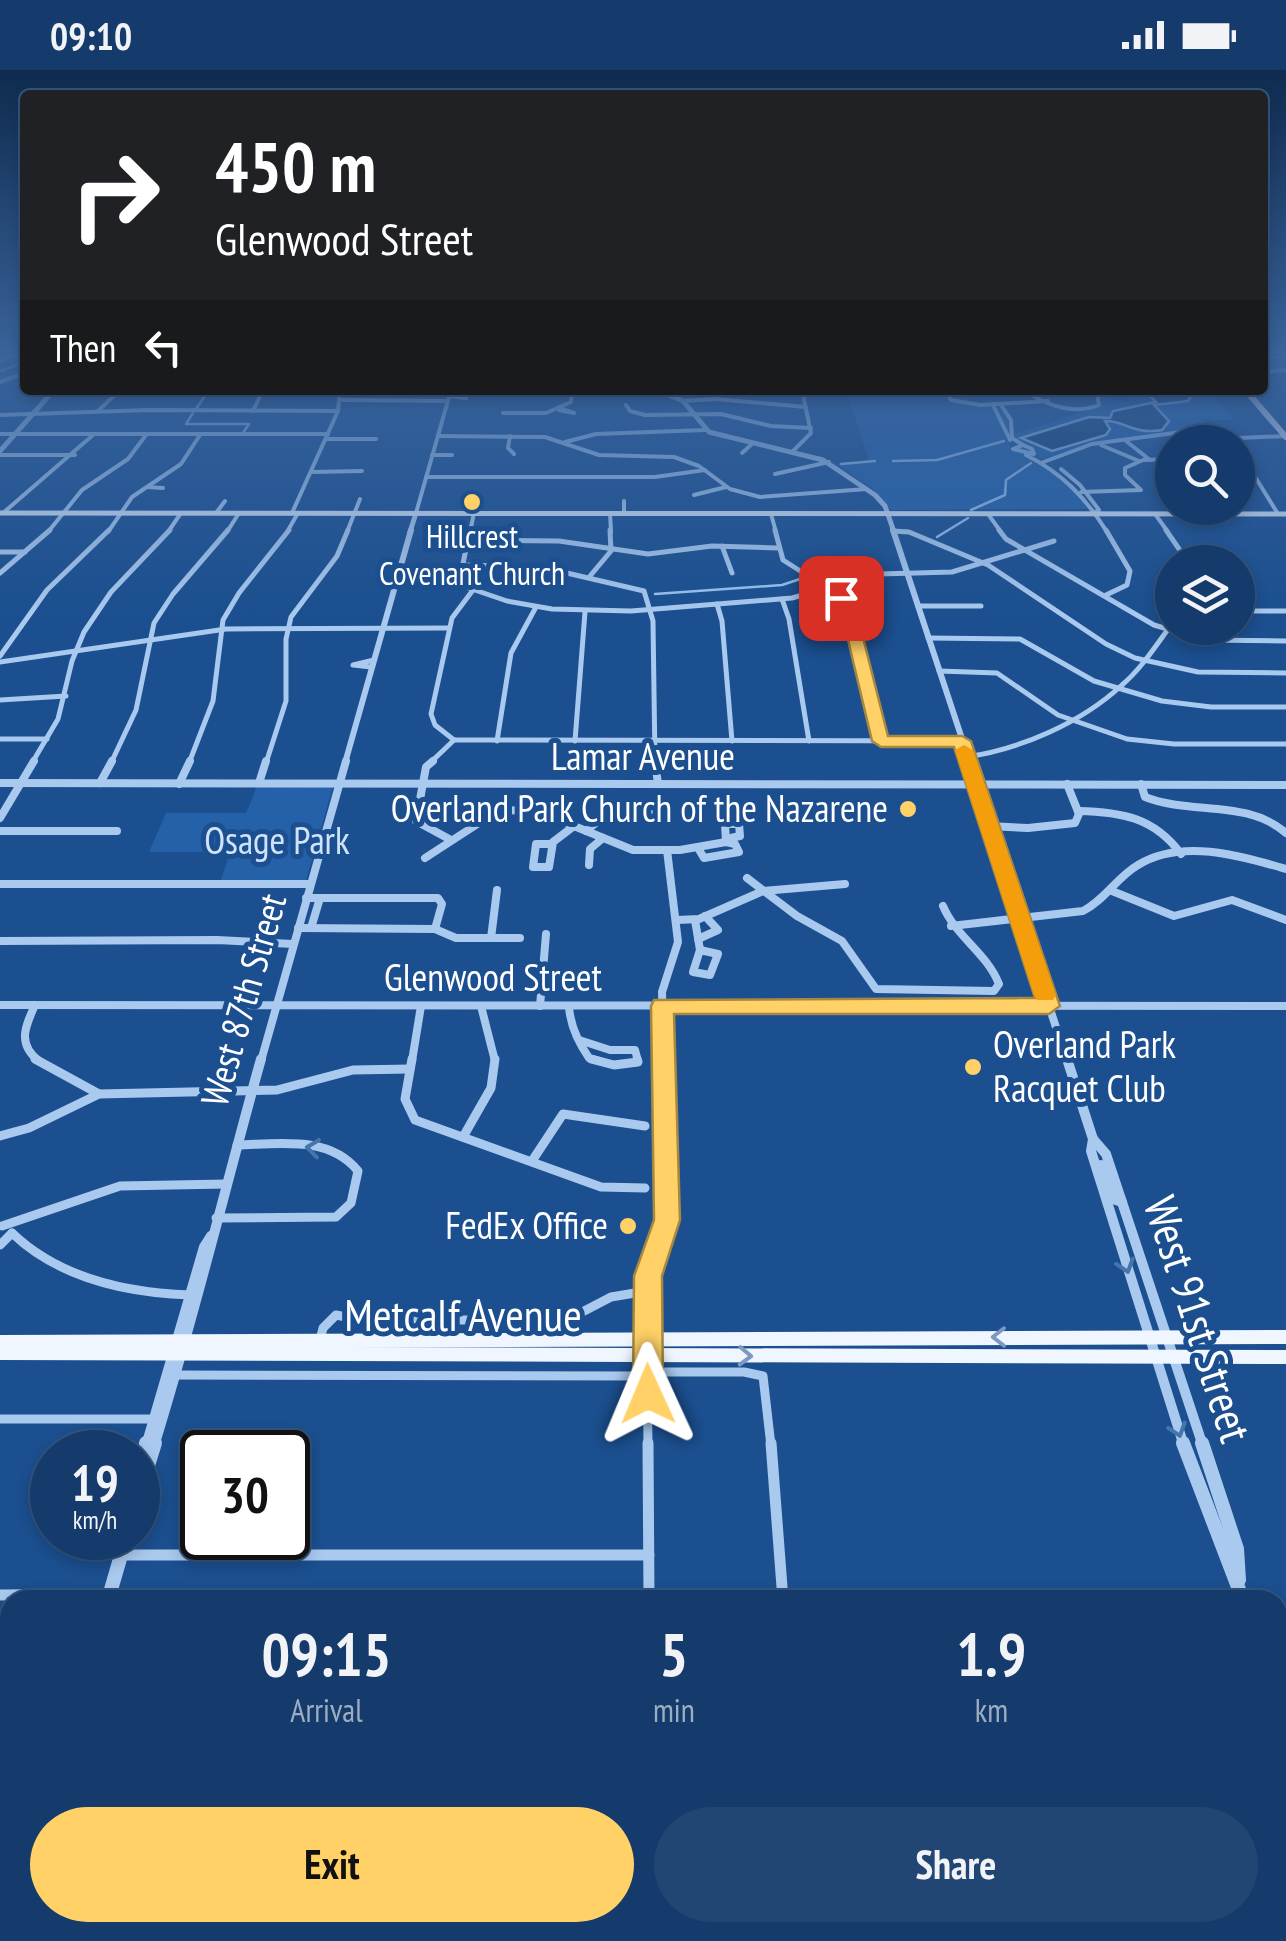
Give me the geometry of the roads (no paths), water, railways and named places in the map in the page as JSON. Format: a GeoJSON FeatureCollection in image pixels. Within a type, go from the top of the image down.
{"type":"FeatureCollection","features":[{"type":"Feature","properties":{"kind":"main road"},"geometry":{"type":"LineString","coordinates":[[2,513],[1155,514]]}},
{"type":"Feature","properties":{"kind":"main road"},"geometry":{"type":"LineString","coordinates":[[1255,514],[1283,514]]}},
{"type":"Feature","properties":{"kind":"main road","name":"Metcalf Avenue"},"geometry":{"type":"LineString","coordinates":[[0,1353],[1286,1337]]}},
{"type":"Feature","properties":{"kind":"main road","name":"Metcalf Avenue"},"geometry":{"type":"LineString","coordinates":[[0,1342],[179,1348],[320,1340],[647,1345],[813,1358],[1286,1357]]}},
{"type":"Feature","properties":{"kind":"street"},"geometry":{"type":"LineString","coordinates":[[2,513],[29,486],[76,455],[88,440]]}},
{"type":"Feature","properties":{"kind":"street"},"geometry":{"type":"LineString","coordinates":[[0,572],[26,552],[82,490],[122,464],[141,440]]}},
{"type":"Feature","properties":{"kind":"street"},"geometry":{"type":"LineString","coordinates":[[0,659],[47,590],[104,538],[132,497],[181,464],[196,440]]}},
{"type":"Feature","properties":{"kind":"street"},"geometry":{"type":"LineString","coordinates":[[179,784],[212,706],[220,630],[234,600],[282,545],[325,440]]}},
{"type":"Feature","properties":{"kind":"street","name":"West 87th Street"},"geometry":{"type":"LineString","coordinates":[[150,1430],[210,1256],[216,1218],[437,440]]}},
{"type":"Feature","properties":{"kind":"street"},"geometry":{"type":"LineString","coordinates":[[509,440],[508,448],[514,454]]}},
{"type":"Feature","properties":{"kind":"street"},"geometry":{"type":"LineString","coordinates":[[558,440],[582,450],[674,457],[705,470],[726,487],[751,496],[778,498],[867,488]]}},
{"type":"Feature","properties":{"kind":"street"},"geometry":{"type":"LineString","coordinates":[[565,442],[572,440]]}},
{"type":"Feature","properties":{"kind":"street"},"geometry":{"type":"LineString","coordinates":[[740,440],[828,462],[867,488],[883,502],[888,514]]}},
{"type":"Feature","properties":{"kind":"street"},"geometry":{"type":"LineString","coordinates":[[793,452],[805,440]]}},
{"type":"Feature","properties":{"kind":"street"},"geometry":{"type":"LineString","coordinates":[[1010,440],[1015,452],[1042,462],[1097,443],[1129,440]]}},
{"type":"Feature","properties":{"kind":"street"},"geometry":{"type":"LineString","coordinates":[[1016,440],[1084,492],[1090,510],[1096,513],[1131,574],[1127,585],[1106,594]]}},
{"type":"Feature","properties":{"kind":"street"},"geometry":{"type":"LineString","coordinates":[[1125,441],[1150,460]]}},
{"type":"Feature","properties":{"kind":"street"},"geometry":{"type":"LineString","coordinates":[[1097,443],[1140,461],[1155,460]]}},
{"type":"Feature","properties":{"kind":"street"},"geometry":{"type":"LineString","coordinates":[[742,453],[752,444]]}},
{"type":"Feature","properties":{"kind":"street"},"geometry":{"type":"LineString","coordinates":[[1014,446],[1023,445]]}},
{"type":"Feature","properties":{"kind":"street"},"geometry":{"type":"LineString","coordinates":[[0,453],[76,455]]}},
{"type":"Feature","properties":{"kind":"street"},"geometry":{"type":"LineString","coordinates":[[1026,455],[1034,454]]}},
{"type":"Feature","properties":{"kind":"street"},"geometry":{"type":"LineString","coordinates":[[432,455],[452,455]]}},
{"type":"Feature","properties":{"kind":"street"},"geometry":{"type":"LineString","coordinates":[[1084,492],[1141,490],[1124,472],[1140,461]]}},
{"type":"Feature","properties":{"kind":"street"},"geometry":{"type":"LineString","coordinates":[[774,474],[828,462]]}},
{"type":"Feature","properties":{"kind":"street"},"geometry":{"type":"LineString","coordinates":[[426,477],[655,477],[705,470]]}},
{"type":"Feature","properties":{"kind":"street"},"geometry":{"type":"LineString","coordinates":[[311,472],[362,471]]}},
{"type":"Feature","properties":{"kind":"street"},"geometry":{"type":"LineString","coordinates":[[1255,471],[1283,514]]}},
{"type":"Feature","properties":{"kind":"street"},"geometry":{"type":"LineString","coordinates":[[694,495],[726,487]]}},
{"type":"Feature","properties":{"kind":"street"},"geometry":{"type":"LineString","coordinates":[[258,784],[286,701],[288,628],[302,598],[338,556],[360,499]]}},
{"type":"Feature","properties":{"kind":"street"},"geometry":{"type":"LineString","coordinates":[[216,513],[225,501]]}},
{"type":"Feature","properties":{"kind":"street"},"geometry":{"type":"LineString","coordinates":[[564,513],[565,501]]}},
{"type":"Feature","properties":{"kind":"street"},"geometry":{"type":"LineString","coordinates":[[624,502],[624,513]]}},
{"type":"Feature","properties":{"kind":"street"},"geometry":{"type":"LineString","coordinates":[[0,818],[47,739],[66,696],[75,651],[105,600],[163,540],[180,513]]}},
{"type":"Feature","properties":{"kind":"street"},"geometry":{"type":"LineString","coordinates":[[100,784],[138,704],[148,639],[166,605],[222,544],[240,513]]}},
{"type":"Feature","properties":{"kind":"street"},"geometry":{"type":"LineString","coordinates":[[474,513],[463,581],[474,590],[536,607],[585,612],[782,598],[870,575],[952,572],[1054,541]]}},
{"type":"Feature","properties":{"kind":"street"},"geometry":{"type":"LineString","coordinates":[[590,576],[605,561],[610,548],[610,513]]}},
{"type":"Feature","properties":{"kind":"street"},"geometry":{"type":"LineString","coordinates":[[771,514],[777,548],[788,564],[847,606],[881,741]]}},
{"type":"Feature","properties":{"kind":"street","name":"West 91st Street"},"geometry":{"type":"LineString","coordinates":[[888,514],[1092,1138],[1093,1157],[1155,1357],[1208,1515],[1241,1590]]}},
{"type":"Feature","properties":{"kind":"street"},"geometry":{"type":"LineString","coordinates":[[988,514],[1001,534],[1155,619]]}},
{"type":"Feature","properties":{"kind":"street"},"geometry":{"type":"LineString","coordinates":[[893,532],[912,533],[983,563],[1101,641],[1144,660],[1198,672],[1286,673]]}},
{"type":"Feature","properties":{"kind":"street"},"geometry":{"type":"LineString","coordinates":[[468,540],[559,541],[655,554],[722,546],[777,548]]}},
{"type":"Feature","properties":{"kind":"street"},"geometry":{"type":"LineString","coordinates":[[722,546],[732,572]]}},
{"type":"Feature","properties":{"kind":"street"},"geometry":{"type":"LineString","coordinates":[[0,552],[26,552]]}},
{"type":"Feature","properties":{"kind":"street"},"geometry":{"type":"LineString","coordinates":[[463,565],[530,566],[590,576],[634,586],[648,599],[658,784]]}},
{"type":"Feature","properties":{"kind":"street"},"geometry":{"type":"LineString","coordinates":[[474,590],[456,609],[431,718],[437,728],[454,740],[962,741]]}},
{"type":"Feature","properties":{"kind":"street"},"geometry":{"type":"LineString","coordinates":[[782,598],[790,619],[809,741]]}},
{"type":"Feature","properties":{"kind":"street"},"geometry":{"type":"LineString","coordinates":[[717,604],[732,741]]}},
{"type":"Feature","properties":{"kind":"street"},"geometry":{"type":"LineString","coordinates":[[918,606],[981,606]]}},
{"type":"Feature","properties":{"kind":"street"},"geometry":{"type":"LineString","coordinates":[[496,741],[511,650],[522,624],[536,607]]}},
{"type":"Feature","properties":{"kind":"street"},"geometry":{"type":"LineString","coordinates":[[574,741],[585,612]]}},
{"type":"Feature","properties":{"kind":"street"},"geometry":{"type":"LineString","coordinates":[[1255,612],[1286,612]]}},
{"type":"Feature","properties":{"kind":"street"},"geometry":{"type":"LineString","coordinates":[[0,659],[220,630],[450,628]]}},
{"type":"Feature","properties":{"kind":"street"},"geometry":{"type":"LineString","coordinates":[[928,638],[1024,640],[1080,674],[1118,690],[1193,706],[1286,707]]}},
{"type":"Feature","properties":{"kind":"street"},"geometry":{"type":"LineString","coordinates":[[1255,641],[1286,641]]}},
{"type":"Feature","properties":{"kind":"street"},"geometry":{"type":"LineString","coordinates":[[966,758],[989,754],[1068,720],[1118,690],[1156,645]]}},
{"type":"Feature","properties":{"kind":"street"},"geometry":{"type":"LineString","coordinates":[[939,671],[997,674],[1068,720],[1145,742],[1286,744]]}},
{"type":"Feature","properties":{"kind":"street"},"geometry":{"type":"LineString","coordinates":[[0,700],[66,696]]}},
{"type":"Feature","properties":{"kind":"street"},"geometry":{"type":"LineString","coordinates":[[0,738],[47,739]]}},
{"type":"Feature","properties":{"kind":"street"},"geometry":{"type":"LineString","coordinates":[[451,840],[416,821],[430,761],[454,740]]}},
{"type":"Feature","properties":{"kind":"street","name":"Lamar Avenue"},"geometry":{"type":"LineString","coordinates":[[0,784],[1286,784]]}},
{"type":"Feature","properties":{"kind":"street"},"geometry":{"type":"LineString","coordinates":[[989,826],[1066,825],[1079,819],[1067,784]]}},
{"type":"Feature","properties":{"kind":"street"},"geometry":{"type":"LineString","coordinates":[[1141,784],[1145,797],[1164,806],[1252,814],[1282,828],[1286,834]]}},
{"type":"Feature","properties":{"kind":"street"},"geometry":{"type":"LineString","coordinates":[[426,858],[499,810],[537,811],[633,850],[698,848],[726,841],[735,844],[739,852],[704,858],[698,848]]}},
{"type":"Feature","properties":{"kind":"street"},"geometry":{"type":"LineString","coordinates":[[1078,811],[1140,816],[1167,834],[1181,854]]}},
{"type":"Feature","properties":{"kind":"street"},"geometry":{"type":"LineString","coordinates":[[586,831],[607,814],[662,814]]}},
{"type":"Feature","properties":{"kind":"street"},"geometry":{"type":"LineString","coordinates":[[552,844],[549,867],[533,866],[536,844],[552,844],[574,826]]}},
{"type":"Feature","properties":{"kind":"street"},"geometry":{"type":"LineString","coordinates":[[0,832],[117,832]]}},
{"type":"Feature","properties":{"kind":"street"},"geometry":{"type":"LineString","coordinates":[[588,865],[590,849],[603,838]]}},
{"type":"Feature","properties":{"kind":"street"},"geometry":{"type":"LineString","coordinates":[[649,1590],[647,1291],[652,1258],[667,1220],[662,1006],[663,988],[678,948],[678,920],[667,850]]}},
{"type":"Feature","properties":{"kind":"street"},"geometry":{"type":"LineString","coordinates":[[952,926],[1083,912],[1140,864],[1181,854],[1221,854],[1286,869]]}},
{"type":"Feature","properties":{"kind":"street"},"geometry":{"type":"LineString","coordinates":[[748,878],[839,939],[876,989],[994,991],[999,984],[992,968],[952,926],[943,906]]}},
{"type":"Feature","properties":{"kind":"street"},"geometry":{"type":"LineString","coordinates":[[0,884],[310,884]]}},
{"type":"Feature","properties":{"kind":"street"},"geometry":{"type":"LineString","coordinates":[[678,920],[700,918],[764,891],[845,884]]}},
{"type":"Feature","properties":{"kind":"street"},"geometry":{"type":"LineString","coordinates":[[491,938],[497,890]]}},
{"type":"Feature","properties":{"kind":"street"},"geometry":{"type":"LineString","coordinates":[[1112,891],[1174,916],[1232,900],[1286,920]]}},
{"type":"Feature","properties":{"kind":"street"},"geometry":{"type":"LineString","coordinates":[[306,898],[438,898],[442,904],[434,928]]}},
{"type":"Feature","properties":{"kind":"street"},"geometry":{"type":"LineString","coordinates":[[311,928],[320,898]]}},
{"type":"Feature","properties":{"kind":"street"},"geometry":{"type":"LineString","coordinates":[[700,918],[700,950],[693,972],[710,975],[718,954],[700,950]]}},
{"type":"Feature","properties":{"kind":"street"},"geometry":{"type":"LineString","coordinates":[[698,939],[718,930],[700,918]]}},
{"type":"Feature","properties":{"kind":"street"},"geometry":{"type":"LineString","coordinates":[[298,928],[434,928],[456,938],[520,938]]}},
{"type":"Feature","properties":{"kind":"street"},"geometry":{"type":"LineString","coordinates":[[540,1006],[546,934]]}},
{"type":"Feature","properties":{"kind":"street"},"geometry":{"type":"LineString","coordinates":[[0,941],[217,940],[293,944]]}},
{"type":"Feature","properties":{"kind":"street"},"geometry":{"type":"LineString","coordinates":[[955,991],[957,1006]]}},
{"type":"Feature","properties":{"kind":"street","name":"Glenwood Street"},"geometry":{"type":"LineString","coordinates":[[0,1005],[1286,1006]]}},
{"type":"Feature","properties":{"kind":"street"},"geometry":{"type":"LineString","coordinates":[[35,1005],[23,1032],[27,1052],[36,1060],[86,1082],[99,1094]]}},
{"type":"Feature","properties":{"kind":"street"},"geometry":{"type":"LineString","coordinates":[[421,1006],[405,1101],[410,1115],[601,1186],[645,1188]]}},
{"type":"Feature","properties":{"kind":"street"},"geometry":{"type":"LineString","coordinates":[[463,1136],[488,1097],[497,1070],[496,1047],[482,1006]]}},
{"type":"Feature","properties":{"kind":"street"},"geometry":{"type":"LineString","coordinates":[[570,1006],[569,1019],[580,1040],[592,1060],[614,1065],[638,1062],[635,1050],[610,1050],[580,1040]]}},
{"type":"Feature","properties":{"kind":"street"},"geometry":{"type":"LineString","coordinates":[[0,1136],[38,1124],[99,1094],[288,1088],[353,1070],[410,1069]]}},
{"type":"Feature","properties":{"kind":"street"},"geometry":{"type":"LineString","coordinates":[[532,1161],[563,1114],[645,1126]]}},
{"type":"Feature","properties":{"kind":"street","name":"West 91st Street"},"geometry":{"type":"LineString","coordinates":[[1092,1138],[1106,1154],[1135,1240],[1236,1548],[1239,1585]]}},
{"type":"Feature","properties":{"kind":"street"},"geometry":{"type":"LineString","coordinates":[[216,1218],[336,1217],[347,1210],[353,1193],[355,1165],[327,1148],[237,1145]]}},
{"type":"Feature","properties":{"kind":"street"},"geometry":{"type":"LineString","coordinates":[[1093,1157],[1100,1160],[1113,1198],[1122,1202]]}},
{"type":"Feature","properties":{"kind":"street"},"geometry":{"type":"LineString","coordinates":[[25,1247],[0,1245],[6,1229],[120,1186],[226,1184]]}},
{"type":"Feature","properties":{"kind":"street"},"geometry":{"type":"LineString","coordinates":[[1107,1204],[1118,1205],[1127,1232],[1135,1240]]}},
{"type":"Feature","properties":{"kind":"street"},"geometry":{"type":"LineString","coordinates":[[6,1229],[25,1247],[95,1279],[162,1295],[191,1295]]}},
{"type":"Feature","properties":{"kind":"street","name":"West 87th Street"},"geometry":{"type":"LineString","coordinates":[[159,1430],[176,1375],[204,1246],[212,1234]]}},
{"type":"Feature","properties":{"kind":"street"},"geometry":{"type":"LineString","coordinates":[[320,1340],[323,1328],[336,1315],[362,1320],[567,1320],[624,1293],[647,1291]]}},
{"type":"Feature","properties":{"kind":"street"},"geometry":{"type":"LineString","coordinates":[[176,1375],[648,1376],[660,1372],[744,1372],[763,1376],[782,1590]]}},
{"type":"Feature","properties":{"kind":"street"},"geometry":{"type":"LineString","coordinates":[[0,1419],[153,1419]]}},
{"type":"Feature","properties":{"kind":"street"},"geometry":{"type":"LineString","coordinates":[[160,1556],[649,1555]]}},
{"type":"Feature","properties":{"kind":"street"},"geometry":{"type":"LineString","coordinates":[[111,1590],[119,1560]]}},
{"type":"Feature","properties":{"kind":"waterway"},"geometry":{"type":"LineString","coordinates":[[893,461],[937,460],[1004,441]]}},
{"type":"Feature","properties":{"kind":"waterway"},"geometry":{"type":"LineString","coordinates":[[841,464],[875,461]]}},
{"type":"Feature","properties":{"kind":"waterway"},"geometry":{"type":"LineString","coordinates":[[971,510],[1005,495],[1006,480],[1031,463]]}},
{"type":"Feature","properties":{"kind":"waterway"},"geometry":{"type":"LineString","coordinates":[[937,537],[968,518]]}},
{"type":"Feature","properties":{"kind":"waterway"},"geometry":{"type":"LineString","coordinates":[[811,575],[856,561]]}},
{"type":"Feature","properties":{"kind":"waterway"},"geometry":{"type":"LineString","coordinates":[[655,594],[782,585],[800,579]]}},
{"type":"Feature","properties":{"kind":"place","name":"Hillcrest Covenant Church"},"geometry":{"type":"Point","coordinates":[472,502]}},
{"type":"Feature","properties":{"kind":"place","name":"Overland Park Church of the Nazarene"},"geometry":{"type":"Point","coordinates":[908,809]}},
{"type":"Feature","properties":{"kind":"place","name":"Overland Park Racquet Club"},"geometry":{"type":"Point","coordinates":[973,1067]}},
{"type":"Feature","properties":{"kind":"place","name":"FedEx Office"},"geometry":{"type":"Point","coordinates":[628,1226]}},
{"type":"Feature","properties":{"kind":"park label","name":"Osage Park"},"geometry":{"type":"Point","coordinates":[277,841]}}]}
